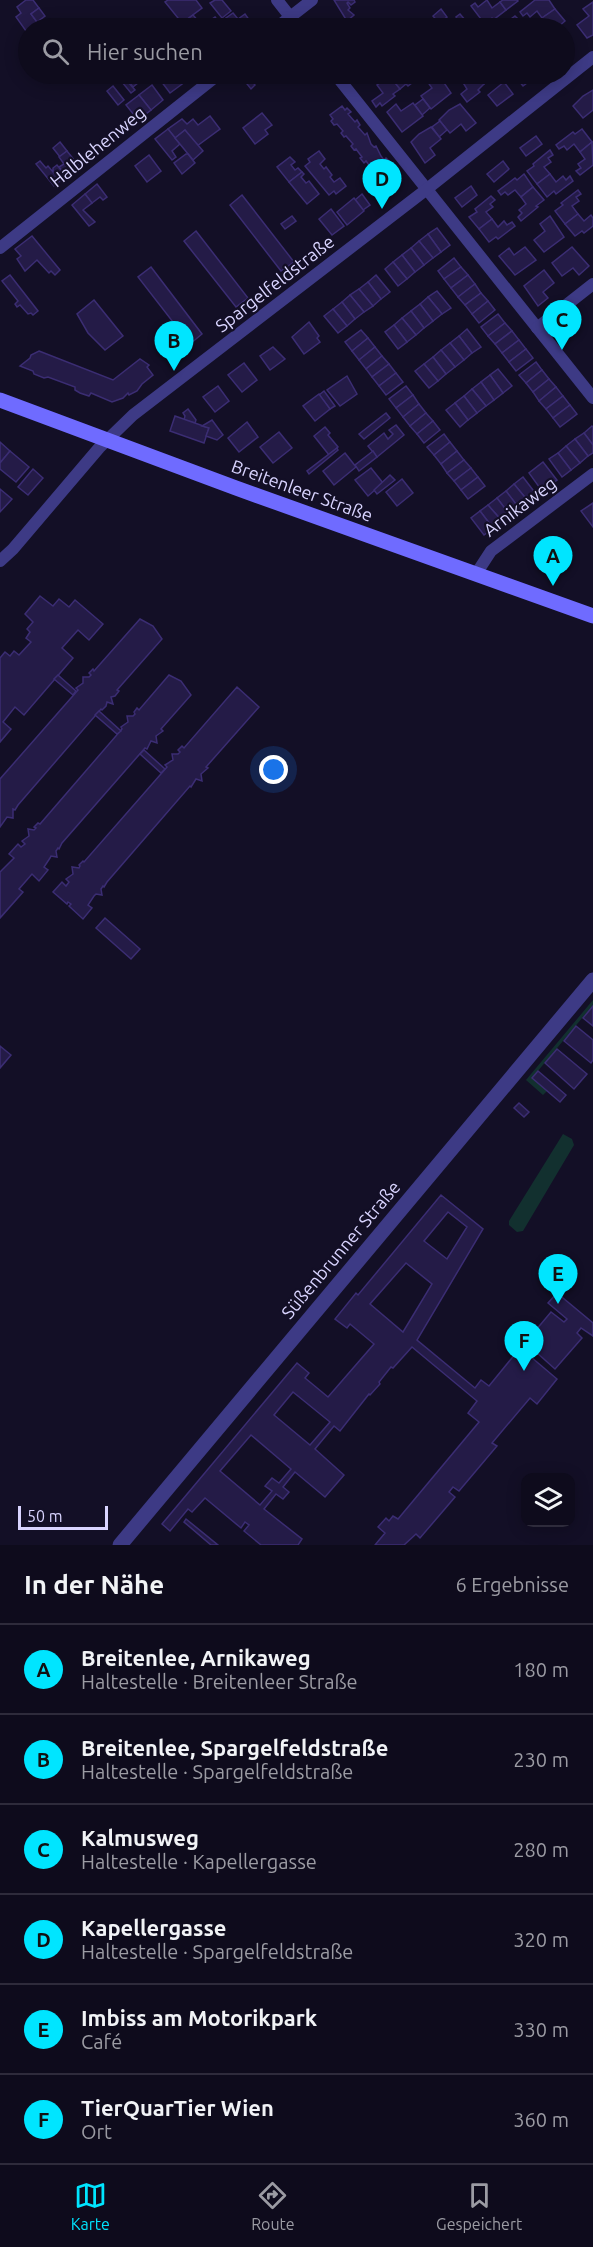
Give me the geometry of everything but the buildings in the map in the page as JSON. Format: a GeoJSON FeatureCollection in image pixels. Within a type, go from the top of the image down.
{"type":"FeatureCollection","features":[{"type":"Feature","properties":{"kind":"main road","name":"Breitenleer Straße"},"geometry":{"type":"LineString","coordinates":[[0,400],[593,616]]}},
{"type":"Feature","properties":{"kind":"street"},"geometry":{"type":"LineString","coordinates":[[277,0],[290,17],[312,0]]}},
{"type":"Feature","properties":{"kind":"street","name":"Spargelfeldstraße"},"geometry":{"type":"LineString","coordinates":[[575,71],[593,57]]}},
{"type":"Feature","properties":{"kind":"street","name":"Halblehenweg"},"geometry":{"type":"LineString","coordinates":[[0,248],[206,84]]}},
{"type":"Feature","properties":{"kind":"street"},"geometry":{"type":"LineString","coordinates":[[343,84],[593,398]]}},
{"type":"Feature","properties":{"kind":"street","name":"Spargelfeldstraße"},"geometry":{"type":"LineString","coordinates":[[0,561],[107,440],[133,415],[427,189],[559,84]]}},
{"type":"Feature","properties":{"kind":"street"},"geometry":{"type":"LineString","coordinates":[[537,328],[593,284]]}},
{"type":"Feature","properties":{"kind":"street","name":"Arnikaweg"},"geometry":{"type":"LineString","coordinates":[[476,574],[491,551],[593,474]]}},
{"type":"Feature","properties":{"kind":"street","name":"Süßenbrunner Straße"},"geometry":{"type":"LineString","coordinates":[[120,1545],[593,980]]}},
{"type":"Feature","properties":{"kind":"green space"},"geometry":{"type":"Polygon","coordinates":[[[593,1000],[593,1005],[532,1078],[547,1091],[543,1095],[526,1080],[593,1000]]]}},
{"type":"Feature","properties":{"kind":"green space"},"geometry":{"type":"Polygon","coordinates":[[[563,1134],[572,1139],[574,1145],[523,1231],[517,1232],[509,1225],[509,1221],[563,1134]]]}},
{"type":"Feature","properties":{"kind":"place","name":"Kapellergasse"},"geometry":{"type":"Point","coordinates":[382,209]}},
{"type":"Feature","properties":{"kind":"place","name":"Kalmusweg"},"geometry":{"type":"Point","coordinates":[562,350]}},
{"type":"Feature","properties":{"kind":"place","name":"Breitenlee, Spargelfeldstraße"},"geometry":{"type":"Point","coordinates":[174,371]}},
{"type":"Feature","properties":{"kind":"place","name":"Breitenlee, Arnikaweg"},"geometry":{"type":"Point","coordinates":[553,586]}},
{"type":"Feature","properties":{"kind":"place","name":"Imbiss am Motorikpark"},"geometry":{"type":"Point","coordinates":[558,1304]}},
{"type":"Feature","properties":{"kind":"place","name":"TierQuarTier Wien"},"geometry":{"type":"Point","coordinates":[524,1371]}}]}
